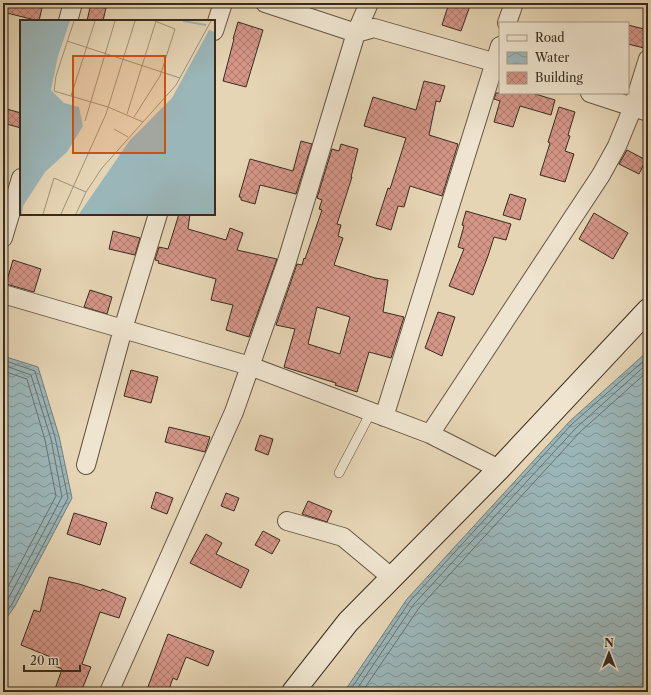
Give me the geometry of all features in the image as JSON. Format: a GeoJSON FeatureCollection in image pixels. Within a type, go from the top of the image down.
{"type":"FeatureCollection","features":[{"type":"Feature","properties":{"kind":"main road"},"geometry":{"type":"LineString","coordinates":[[292,692],[348,622],[499,469],[648,310]]}},
{"type":"Feature","properties":{"kind":"street"},"geometry":{"type":"LineString","coordinates":[[68,20],[73,3]]}},
{"type":"Feature","properties":{"kind":"street"},"geometry":{"type":"LineString","coordinates":[[215,28],[222,3]]}},
{"type":"Feature","properties":{"kind":"street"},"geometry":{"type":"LineString","coordinates":[[265,3],[356,33],[374,28],[498,58],[378,415]]}},
{"type":"Feature","properties":{"kind":"street"},"geometry":{"type":"LineString","coordinates":[[108,692],[234,412],[286,261],[356,33],[369,3]]}},
{"type":"Feature","properties":{"kind":"street"},"geometry":{"type":"LineString","coordinates":[[507,22],[514,3]]}},
{"type":"Feature","properties":{"kind":"street"},"geometry":{"type":"LineString","coordinates":[[430,434],[601,175],[617,146],[641,110],[648,59]]}},
{"type":"Feature","properties":{"kind":"street"},"geometry":{"type":"LineString","coordinates":[[593,94],[641,110]]}},
{"type":"Feature","properties":{"kind":"street"},"geometry":{"type":"LineString","coordinates":[[3,238],[20,181]]}},
{"type":"Feature","properties":{"kind":"street"},"geometry":{"type":"LineString","coordinates":[[86,465],[123,329],[158,215]]}},
{"type":"Feature","properties":{"kind":"street"},"geometry":{"type":"LineString","coordinates":[[3,294],[250,366],[430,434],[499,469]]}},
{"type":"Feature","properties":{"kind":"street"},"geometry":{"type":"LineString","coordinates":[[287,521],[343,537],[391,577]]}},
{"type":"Feature","properties":{"kind":"lane"},"geometry":{"type":"LineString","coordinates":[[339,473],[378,415]]}},
{"type":"Feature","properties":{"kind":"water"},"geometry":{"type":"Polygon","coordinates":[[[648,351],[648,692],[344,692],[407,599],[570,421],[648,351]]]}},
{"type":"Feature","properties":{"kind":"water"},"geometry":{"type":"Polygon","coordinates":[[[3,356],[38,367],[59,436],[72,498],[15,606],[3,623],[3,356]]]}},
{"type":"Feature","properties":{"kind":"building"},"geometry":{"type":"Polygon","coordinates":[[[3,3],[43,3],[39,20],[3,12],[3,3]]]}},
{"type":"Feature","properties":{"kind":"building"},"geometry":{"type":"Polygon","coordinates":[[[91,3],[107,3],[103,20],[87,20],[91,3]]]}},
{"type":"Feature","properties":{"kind":"building"},"geometry":{"type":"Polygon","coordinates":[[[449,3],[471,3],[461,31],[442,25],[449,3]]]}},
{"type":"Feature","properties":{"kind":"building"},"geometry":{"type":"Polygon","coordinates":[[[238,22],[263,30],[246,87],[223,81],[238,22]]]}},
{"type":"Feature","properties":{"kind":"building"},"geometry":{"type":"Polygon","coordinates":[[[629,25],[648,30],[648,49],[629,44],[629,25]]]}},
{"type":"Feature","properties":{"kind":"building"},"geometry":{"type":"Polygon","coordinates":[[[424,81],[445,86],[440,102],[436,101],[429,135],[458,144],[442,196],[410,186],[404,207],[398,206],[391,230],[376,225],[388,188],[390,189],[406,138],[364,126],[373,97],[416,110],[424,81]]]}},
{"type":"Feature","properties":{"kind":"building"},"geometry":{"type":"Polygon","coordinates":[[[496,93],[499,93],[535,94],[555,100],[551,115],[520,106],[513,127],[494,122],[500,101],[494,99],[496,93]]]}},
{"type":"Feature","properties":{"kind":"building"},"geometry":{"type":"Polygon","coordinates":[[[559,107],[575,112],[565,151],[574,154],[565,182],[540,175],[559,107]]]}},
{"type":"Feature","properties":{"kind":"building"},"geometry":{"type":"Polygon","coordinates":[[[3,108],[20,113],[20,128],[3,123],[3,108]]]}},
{"type":"Feature","properties":{"kind":"building"},"geometry":{"type":"Polygon","coordinates":[[[301,141],[312,144],[296,194],[260,185],[255,204],[241,200],[241,197],[239,197],[250,159],[293,171],[301,141]]]}},
{"type":"Feature","properties":{"kind":"building"},"geometry":{"type":"Polygon","coordinates":[[[341,144],[358,149],[352,177],[337,224],[341,225],[338,236],[343,238],[334,265],[375,278],[388,280],[383,312],[404,317],[391,358],[369,352],[357,392],[335,385],[336,383],[284,367],[295,329],[276,325],[297,264],[302,265],[304,258],[305,259],[322,210],[319,209],[322,200],[317,198],[332,149],[339,151],[341,144]],[[317,307],[308,344],[340,354],[350,317],[317,307]]]}},
{"type":"Feature","properties":{"kind":"building"},"geometry":{"type":"Polygon","coordinates":[[[627,150],[646,160],[639,174],[619,164],[627,150]]]}},
{"type":"Feature","properties":{"kind":"building"},"geometry":{"type":"Polygon","coordinates":[[[510,194],[526,199],[520,220],[503,215],[510,194]]]}},
{"type":"Feature","properties":{"kind":"building"},"geometry":{"type":"Polygon","coordinates":[[[466,211],[511,224],[506,240],[494,237],[473,295],[449,286],[464,249],[458,247],[464,226],[462,225],[466,211]]]}},
{"type":"Feature","properties":{"kind":"building"},"geometry":{"type":"Polygon","coordinates":[[[594,213],[628,233],[613,259],[579,239],[594,213]]]}},
{"type":"Feature","properties":{"kind":"building"},"geometry":{"type":"Polygon","coordinates":[[[179,215],[190,215],[188,229],[226,240],[230,228],[243,233],[237,250],[277,259],[249,337],[226,330],[233,305],[211,300],[216,279],[158,263],[159,261],[155,260],[159,247],[168,249],[179,215]]]}},
{"type":"Feature","properties":{"kind":"building"},"geometry":{"type":"Polygon","coordinates":[[[113,231],[140,238],[135,255],[109,249],[113,231]]]}},
{"type":"Feature","properties":{"kind":"building"},"geometry":{"type":"Polygon","coordinates":[[[13,260],[41,269],[34,292],[6,284],[13,260]]]}},
{"type":"Feature","properties":{"kind":"building"},"geometry":{"type":"Polygon","coordinates":[[[90,290],[112,297],[107,314],[84,307],[90,290]]]}},
{"type":"Feature","properties":{"kind":"building"},"geometry":{"type":"Polygon","coordinates":[[[438,312],[455,317],[442,356],[425,348],[438,312]]]}},
{"type":"Feature","properties":{"kind":"building"},"geometry":{"type":"Polygon","coordinates":[[[131,370],[158,377],[151,403],[124,396],[131,370]]]}},
{"type":"Feature","properties":{"kind":"building"},"geometry":{"type":"Polygon","coordinates":[[[169,427],[210,437],[205,452],[165,442],[169,427]]]}},
{"type":"Feature","properties":{"kind":"building"},"geometry":{"type":"Polygon","coordinates":[[[260,435],[273,439],[268,455],[255,450],[260,435]]]}},
{"type":"Feature","properties":{"kind":"building"},"geometry":{"type":"Polygon","coordinates":[[[156,492],[173,498],[167,514],[151,508],[156,492]]]}},
{"type":"Feature","properties":{"kind":"building"},"geometry":{"type":"Polygon","coordinates":[[[226,493],[239,498],[234,511],[221,506],[226,493]]]}},
{"type":"Feature","properties":{"kind":"building"},"geometry":{"type":"Polygon","coordinates":[[[308,501],[332,511],[327,522],[302,514],[308,501]]]}},
{"type":"Feature","properties":{"kind":"building"},"geometry":{"type":"Polygon","coordinates":[[[74,513],[107,523],[100,545],[67,534],[74,513]]]}},
{"type":"Feature","properties":{"kind":"building"},"geometry":{"type":"Polygon","coordinates":[[[263,531],[280,540],[272,554],[255,545],[263,531]]]}},
{"type":"Feature","properties":{"kind":"building"},"geometry":{"type":"Polygon","coordinates":[[[206,534],[222,543],[216,554],[249,570],[241,588],[190,563],[206,534]]]}},
{"type":"Feature","properties":{"kind":"building"},"geometry":{"type":"Polygon","coordinates":[[[49,577],[101,591],[102,589],[126,598],[119,618],[100,612],[82,664],[91,667],[81,692],[54,692],[62,669],[50,664],[53,658],[21,645],[34,610],[40,612],[49,577]]]}},
{"type":"Feature","properties":{"kind":"building"},"geometry":{"type":"Polygon","coordinates":[[[168,634],[214,651],[208,666],[186,657],[177,680],[173,678],[168,692],[146,692],[168,634]]]}}]}
